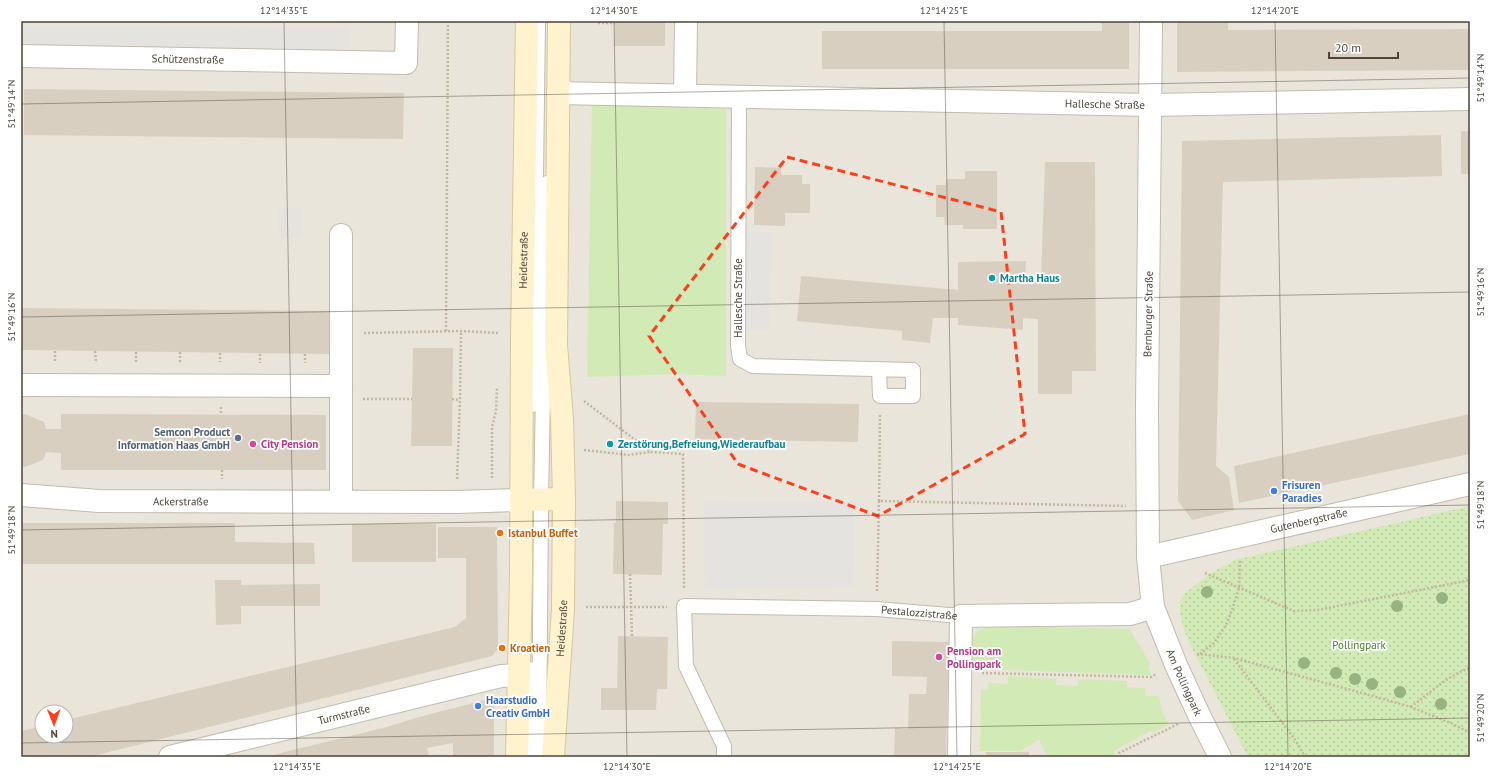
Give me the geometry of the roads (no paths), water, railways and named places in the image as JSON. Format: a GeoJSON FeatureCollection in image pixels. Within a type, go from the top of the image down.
{"type":"FeatureCollection","features":[{"type":"Feature","properties":{"kind":"main road","name":"Heidestraße"},"geometry":{"type":"LineString","coordinates":[[517,757],[521,576],[531,500],[522,330],[527,21]]}},
{"type":"Feature","properties":{"kind":"main road","name":"Heidestraße"},"geometry":{"type":"LineString","coordinates":[[553,757],[563,609],[564,499],[562,419],[556,345],[559,21]]}},
{"type":"Feature","properties":{"kind":"main road"},"geometry":{"type":"LineString","coordinates":[[531,500],[564,499]]}},
{"type":"Feature","properties":{"kind":"street","name":"Schützenstraße"},"geometry":{"type":"LineString","coordinates":[[21,56],[406,63],[407,21]]}},
{"type":"Feature","properties":{"kind":"street"},"geometry":{"type":"LineString","coordinates":[[685,95],[686,21]]}},
{"type":"Feature","properties":{"kind":"street","name":"Bernburger Straße"},"geometry":{"type":"LineString","coordinates":[[1151,21],[1147,507],[1148,557],[1153,607]]}},
{"type":"Feature","properties":{"kind":"street","name":"Hallesche Straße"},"geometry":{"type":"LineString","coordinates":[[558,92],[1150,105],[1470,99]]}},
{"type":"Feature","properties":{"kind":"street"},"geometry":{"type":"LineString","coordinates":[[341,235],[342,501]]}},
{"type":"Feature","properties":{"kind":"street"},"geometry":{"type":"LineString","coordinates":[[21,385],[341,393]]}},
{"type":"Feature","properties":{"kind":"street","name":"Gutenbergstraße"},"geometry":{"type":"LineString","coordinates":[[1148,557],[1470,484]]}},
{"type":"Feature","properties":{"kind":"street","name":"Ackerstraße"},"geometry":{"type":"LineString","coordinates":[[21,495],[99,501],[456,502],[531,500]]}},
{"type":"Feature","properties":{"kind":"street","name":"Pestalozzistraße"},"geometry":{"type":"LineString","coordinates":[[961,616],[1130,614],[1153,607]]}},
{"type":"Feature","properties":{"kind":"street","name":"Am Pollingpark"},"geometry":{"type":"LineString","coordinates":[[1153,607],[1176,665],[1220,757]]}},
{"type":"Feature","properties":{"kind":"street"},"geometry":{"type":"LineString","coordinates":[[959,757],[961,616]]}},
{"type":"Feature","properties":{"kind":"street","name":"Turmstraße"},"geometry":{"type":"LineString","coordinates":[[170,757],[502,676],[519,675]]}},
{"type":"Feature","properties":{"kind":"lane"},"geometry":{"type":"LineString","coordinates":[[529,757],[538,21]]}},
{"type":"Feature","properties":{"kind":"lane"},"geometry":{"type":"LineString","coordinates":[[539,757],[531,500],[549,21]]}},
{"type":"Feature","properties":{"kind":"lane","name":"Hallesche Straße"},"geometry":{"type":"LineString","coordinates":[[739,96],[738,346],[740,359],[753,366],[879,369],[913,370],[913,396],[880,396],[879,369]]}},
{"type":"Feature","properties":{"kind":"lane","name":"Pestalozzistraße"},"geometry":{"type":"LineString","coordinates":[[724,757],[724,746],[686,666],[684,606],[877,609],[961,616]]}},
{"type":"Feature","properties":{"kind":"place","name":"Martha Haus"},"geometry":{"type":"Point","coordinates":[992,278]}},
{"type":"Feature","properties":{"kind":"place","name":"Semcon Product Information Haas GmbH"},"geometry":{"type":"Point","coordinates":[238,438]}},
{"type":"Feature","properties":{"kind":"place","name":"City Pension"},"geometry":{"type":"Point","coordinates":[253,444]}},
{"type":"Feature","properties":{"kind":"place","name":"Zerstörung,Befreiung,Wiederaufbau"},"geometry":{"type":"Point","coordinates":[610,444]}},
{"type":"Feature","properties":{"kind":"place","name":"Frisuren Paradies"},"geometry":{"type":"Point","coordinates":[1274,491]}},
{"type":"Feature","properties":{"kind":"place","name":"Istanbul Buffet"},"geometry":{"type":"Point","coordinates":[500,533]}},
{"type":"Feature","properties":{"kind":"place","name":"Kroatien"},"geometry":{"type":"Point","coordinates":[502,648]}},
{"type":"Feature","properties":{"kind":"place","name":"Pension am Pollingpark"},"geometry":{"type":"Point","coordinates":[939,657]}},
{"type":"Feature","properties":{"kind":"place","name":"Haarstudio Creativ GmbH"},"geometry":{"type":"Point","coordinates":[478,706]}},
{"type":"Feature","properties":{"kind":"park label","name":"Pollingpark"},"geometry":{"type":"Point","coordinates":[1359,645]}}]}
